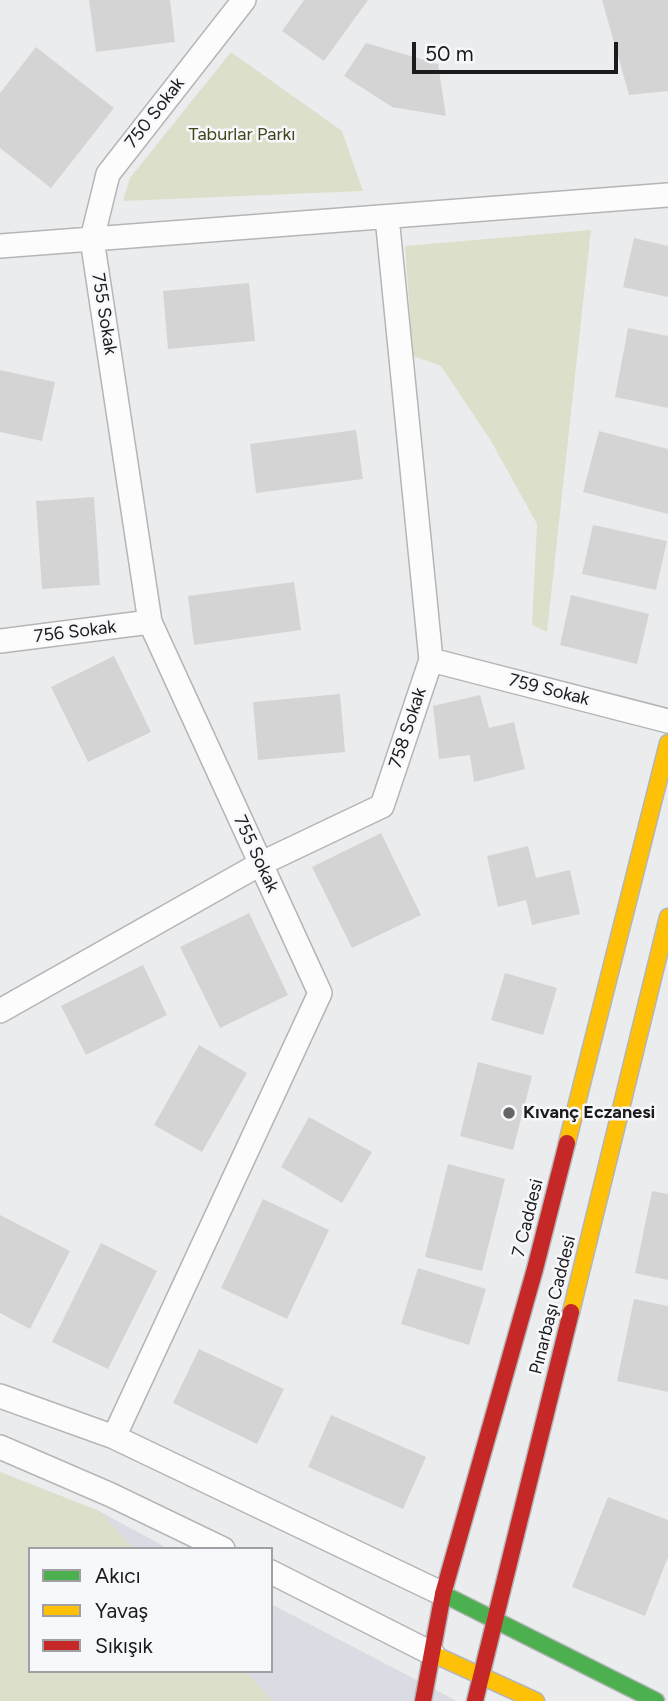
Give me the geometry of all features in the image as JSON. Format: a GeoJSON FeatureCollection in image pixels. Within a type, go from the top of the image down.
{"type":"FeatureCollection","features":[{"type":"Feature","properties":{"kind":"street","name":"750 Sokak"},"geometry":{"type":"LineString","coordinates":[[92,239],[108,174],[244,0]]}},
{"type":"Feature","properties":{"kind":"street"},"geometry":{"type":"LineString","coordinates":[[0,246],[668,195]]}},
{"type":"Feature","properties":{"kind":"street","name":"758 Sokak"},"geometry":{"type":"LineString","coordinates":[[0,1012],[260,864],[382,806],[431,660],[387,217]]}},
{"type":"Feature","properties":{"kind":"street","name":"755 Sokak"},"geometry":{"type":"LineString","coordinates":[[92,239],[150,622],[320,993],[114,1437]]}},
{"type":"Feature","properties":{"kind":"street","name":"756 Sokak"},"geometry":{"type":"LineString","coordinates":[[0,641],[150,622]]}},
{"type":"Feature","properties":{"kind":"street","name":"759 Sokak"},"geometry":{"type":"LineString","coordinates":[[431,660],[668,721]]}},
{"type":"Feature","properties":{"kind":"street","name":"7 Caddesi"},"geometry":{"type":"LineString","coordinates":[[423,1701],[443,1594],[535,1269],[668,743]]}},
{"type":"Feature","properties":{"kind":"street","name":"Pınarbaşı Caddesi"},"geometry":{"type":"LineString","coordinates":[[475,1701],[668,917]]}},
{"type":"Feature","properties":{"kind":"street"},"geometry":{"type":"LineString","coordinates":[[0,1396],[114,1437],[443,1594],[656,1701]]}},
{"type":"Feature","properties":{"kind":"street"},"geometry":{"type":"LineString","coordinates":[[0,1447],[111,1495],[219,1547]]}},
{"type":"Feature","properties":{"kind":"street"},"geometry":{"type":"LineString","coordinates":[[273,1573],[433,1654],[536,1701]]}},
{"type":"Feature","properties":{"kind":"shaded area"},"geometry":{"type":"Polygon","coordinates":[[[0,1472],[99,1511],[165,1547],[28,1547],[28,1673],[273,1673],[273,1605],[457,1701],[0,1701],[0,1472]]]}},
{"type":"Feature","properties":{"kind":"green space","name":"Taburlar Parkı"},"geometry":{"type":"Polygon","coordinates":[[[231,52],[342,131],[363,191],[123,201],[130,178],[231,52]]]}},
{"type":"Feature","properties":{"kind":"green space"},"geometry":{"type":"Polygon","coordinates":[[[591,230],[547,632],[532,625],[537,524],[491,441],[441,366],[413,356],[405,246],[591,230]]]}},
{"type":"Feature","properties":{"kind":"green space"},"geometry":{"type":"Polygon","coordinates":[[[0,1472],[99,1511],[132,1547],[28,1547],[28,1673],[247,1673],[273,1701],[0,1701],[0,1472]]]}},
{"type":"Feature","properties":{"kind":"building"},"geometry":{"type":"Polygon","coordinates":[[[89,0],[170,0],[175,42],[96,52],[89,0]]]}},
{"type":"Feature","properties":{"kind":"building"},"geometry":{"type":"Polygon","coordinates":[[[304,0],[368,0],[324,61],[282,31],[304,0]]]}},
{"type":"Feature","properties":{"kind":"building"},"geometry":{"type":"Polygon","coordinates":[[[602,0],[668,0],[668,91],[629,95],[602,0]]]}},
{"type":"Feature","properties":{"kind":"building"},"geometry":{"type":"Polygon","coordinates":[[[366,43],[438,64],[446,116],[392,107],[344,76],[366,43]]]}},
{"type":"Feature","properties":{"kind":"building"},"geometry":{"type":"Polygon","coordinates":[[[36,47],[114,108],[51,188],[0,148],[0,93],[36,47]]]}},
{"type":"Feature","properties":{"kind":"building"},"geometry":{"type":"Polygon","coordinates":[[[634,238],[668,246],[668,297],[623,287],[634,238]]]}},
{"type":"Feature","properties":{"kind":"building"},"geometry":{"type":"Polygon","coordinates":[[[249,283],[255,341],[168,349],[163,291],[249,283]]]}},
{"type":"Feature","properties":{"kind":"building"},"geometry":{"type":"Polygon","coordinates":[[[628,328],[668,336],[668,408],[615,397],[628,328]]]}},
{"type":"Feature","properties":{"kind":"building"},"geometry":{"type":"Polygon","coordinates":[[[0,370],[55,382],[42,441],[0,432],[0,370]]]}},
{"type":"Feature","properties":{"kind":"building"},"geometry":{"type":"Polygon","coordinates":[[[356,430],[363,479],[256,493],[250,444],[356,430]]]}},
{"type":"Feature","properties":{"kind":"building"},"geometry":{"type":"Polygon","coordinates":[[[599,431],[668,449],[668,514],[583,492],[599,431]]]}},
{"type":"Feature","properties":{"kind":"building"},"geometry":{"type":"Polygon","coordinates":[[[94,497],[100,585],[42,589],[36,501],[94,497]]]}},
{"type":"Feature","properties":{"kind":"building"},"geometry":{"type":"Polygon","coordinates":[[[593,525],[667,541],[656,590],[582,574],[593,525]]]}},
{"type":"Feature","properties":{"kind":"building"},"geometry":{"type":"Polygon","coordinates":[[[294,582],[301,630],[194,645],[188,596],[294,582]]]}},
{"type":"Feature","properties":{"kind":"building"},"geometry":{"type":"Polygon","coordinates":[[[571,595],[649,614],[637,664],[560,645],[571,595]]]}},
{"type":"Feature","properties":{"kind":"building"},"geometry":{"type":"Polygon","coordinates":[[[114,656],[151,732],[88,762],[51,687],[114,656]]]}},
{"type":"Feature","properties":{"kind":"building"},"geometry":{"type":"Polygon","coordinates":[[[340,694],[345,752],[258,760],[253,702],[340,694]]]}},
{"type":"Feature","properties":{"kind":"building"},"geometry":{"type":"Polygon","coordinates":[[[480,695],[489,728],[514,722],[525,769],[474,782],[470,755],[439,759],[433,706],[480,695]]]}},
{"type":"Feature","properties":{"kind":"building"},"geometry":{"type":"Polygon","coordinates":[[[381,833],[421,915],[352,948],[312,867],[381,833]]]}},
{"type":"Feature","properties":{"kind":"building"},"geometry":{"type":"Polygon","coordinates":[[[528,846],[536,878],[570,870],[580,914],[532,925],[526,900],[498,907],[487,856],[528,846]]]}},
{"type":"Feature","properties":{"kind":"building"},"geometry":{"type":"Polygon","coordinates":[[[249,913],[288,995],[220,1028],[180,947],[249,913]]]}},
{"type":"Feature","properties":{"kind":"building"},"geometry":{"type":"Polygon","coordinates":[[[143,965],[167,1015],[86,1055],[61,1006],[143,965]]]}},
{"type":"Feature","properties":{"kind":"building"},"geometry":{"type":"Polygon","coordinates":[[[505,973],[557,988],[543,1035],[491,1020],[505,973]]]}},
{"type":"Feature","properties":{"kind":"building"},"geometry":{"type":"Polygon","coordinates":[[[199,1045],[247,1073],[202,1152],[154,1125],[199,1045]]]}},
{"type":"Feature","properties":{"kind":"building"},"geometry":{"type":"Polygon","coordinates":[[[478,1062],[532,1076],[513,1150],[460,1136],[478,1062]]]}},
{"type":"Feature","properties":{"kind":"building"},"geometry":{"type":"Polygon","coordinates":[[[309,1117],[372,1152],[342,1203],[281,1167],[309,1117]]]}},
{"type":"Feature","properties":{"kind":"building"},"geometry":{"type":"Polygon","coordinates":[[[448,1164],[505,1179],[482,1271],[425,1257],[448,1164]]]}},
{"type":"Feature","properties":{"kind":"building"},"geometry":{"type":"Polygon","coordinates":[[[652,1191],[668,1194],[668,1280],[635,1273],[652,1191]]]}},
{"type":"Feature","properties":{"kind":"building"},"geometry":{"type":"Polygon","coordinates":[[[263,1199],[329,1230],[287,1319],[221,1288],[263,1199]]]}},
{"type":"Feature","properties":{"kind":"building"},"geometry":{"type":"Polygon","coordinates":[[[0,1215],[70,1251],[30,1329],[0,1313],[0,1215]]]}},
{"type":"Feature","properties":{"kind":"building"},"geometry":{"type":"Polygon","coordinates":[[[101,1243],[157,1271],[108,1369],[52,1342],[101,1243]]]}},
{"type":"Feature","properties":{"kind":"building"},"geometry":{"type":"Polygon","coordinates":[[[418,1268],[486,1289],[469,1345],[401,1324],[418,1268]]]}},
{"type":"Feature","properties":{"kind":"building"},"geometry":{"type":"Polygon","coordinates":[[[634,1299],[668,1306],[668,1392],[617,1381],[634,1299]]]}},
{"type":"Feature","properties":{"kind":"building"},"geometry":{"type":"Polygon","coordinates":[[[199,1349],[284,1389],[257,1444],[173,1403],[199,1349]]]}},
{"type":"Feature","properties":{"kind":"building"},"geometry":{"type":"Polygon","coordinates":[[[331,1415],[426,1457],[403,1509],[308,1467],[331,1415]]]}},
{"type":"Feature","properties":{"kind":"building"},"geometry":{"type":"Polygon","coordinates":[[[608,1497],[668,1520],[668,1557],[645,1616],[572,1587],[608,1497]]]}},
{"type":"Feature","properties":{"kind":"traffic: fast"},"geometry":{"type":"LineString","coordinates":[[443,1594],[656,1701]]}},
{"type":"Feature","properties":{"kind":"traffic: slow"},"geometry":{"type":"LineString","coordinates":[[567,1143],[668,743]]}},
{"type":"Feature","properties":{"kind":"traffic: slow"},"geometry":{"type":"LineString","coordinates":[[571,1312],[668,917]]}},
{"type":"Feature","properties":{"kind":"traffic: slow"},"geometry":{"type":"LineString","coordinates":[[433,1654],[536,1701]]}},
{"type":"Feature","properties":{"kind":"traffic: jam"},"geometry":{"type":"LineString","coordinates":[[423,1701],[443,1594],[535,1269],[567,1143]]}},
{"type":"Feature","properties":{"kind":"traffic: jam"},"geometry":{"type":"LineString","coordinates":[[475,1701],[571,1312]]}},
{"type":"Feature","properties":{"kind":"place","name":"Kıvanç Eczanesi"},"geometry":{"type":"Point","coordinates":[509,1113]}}]}
